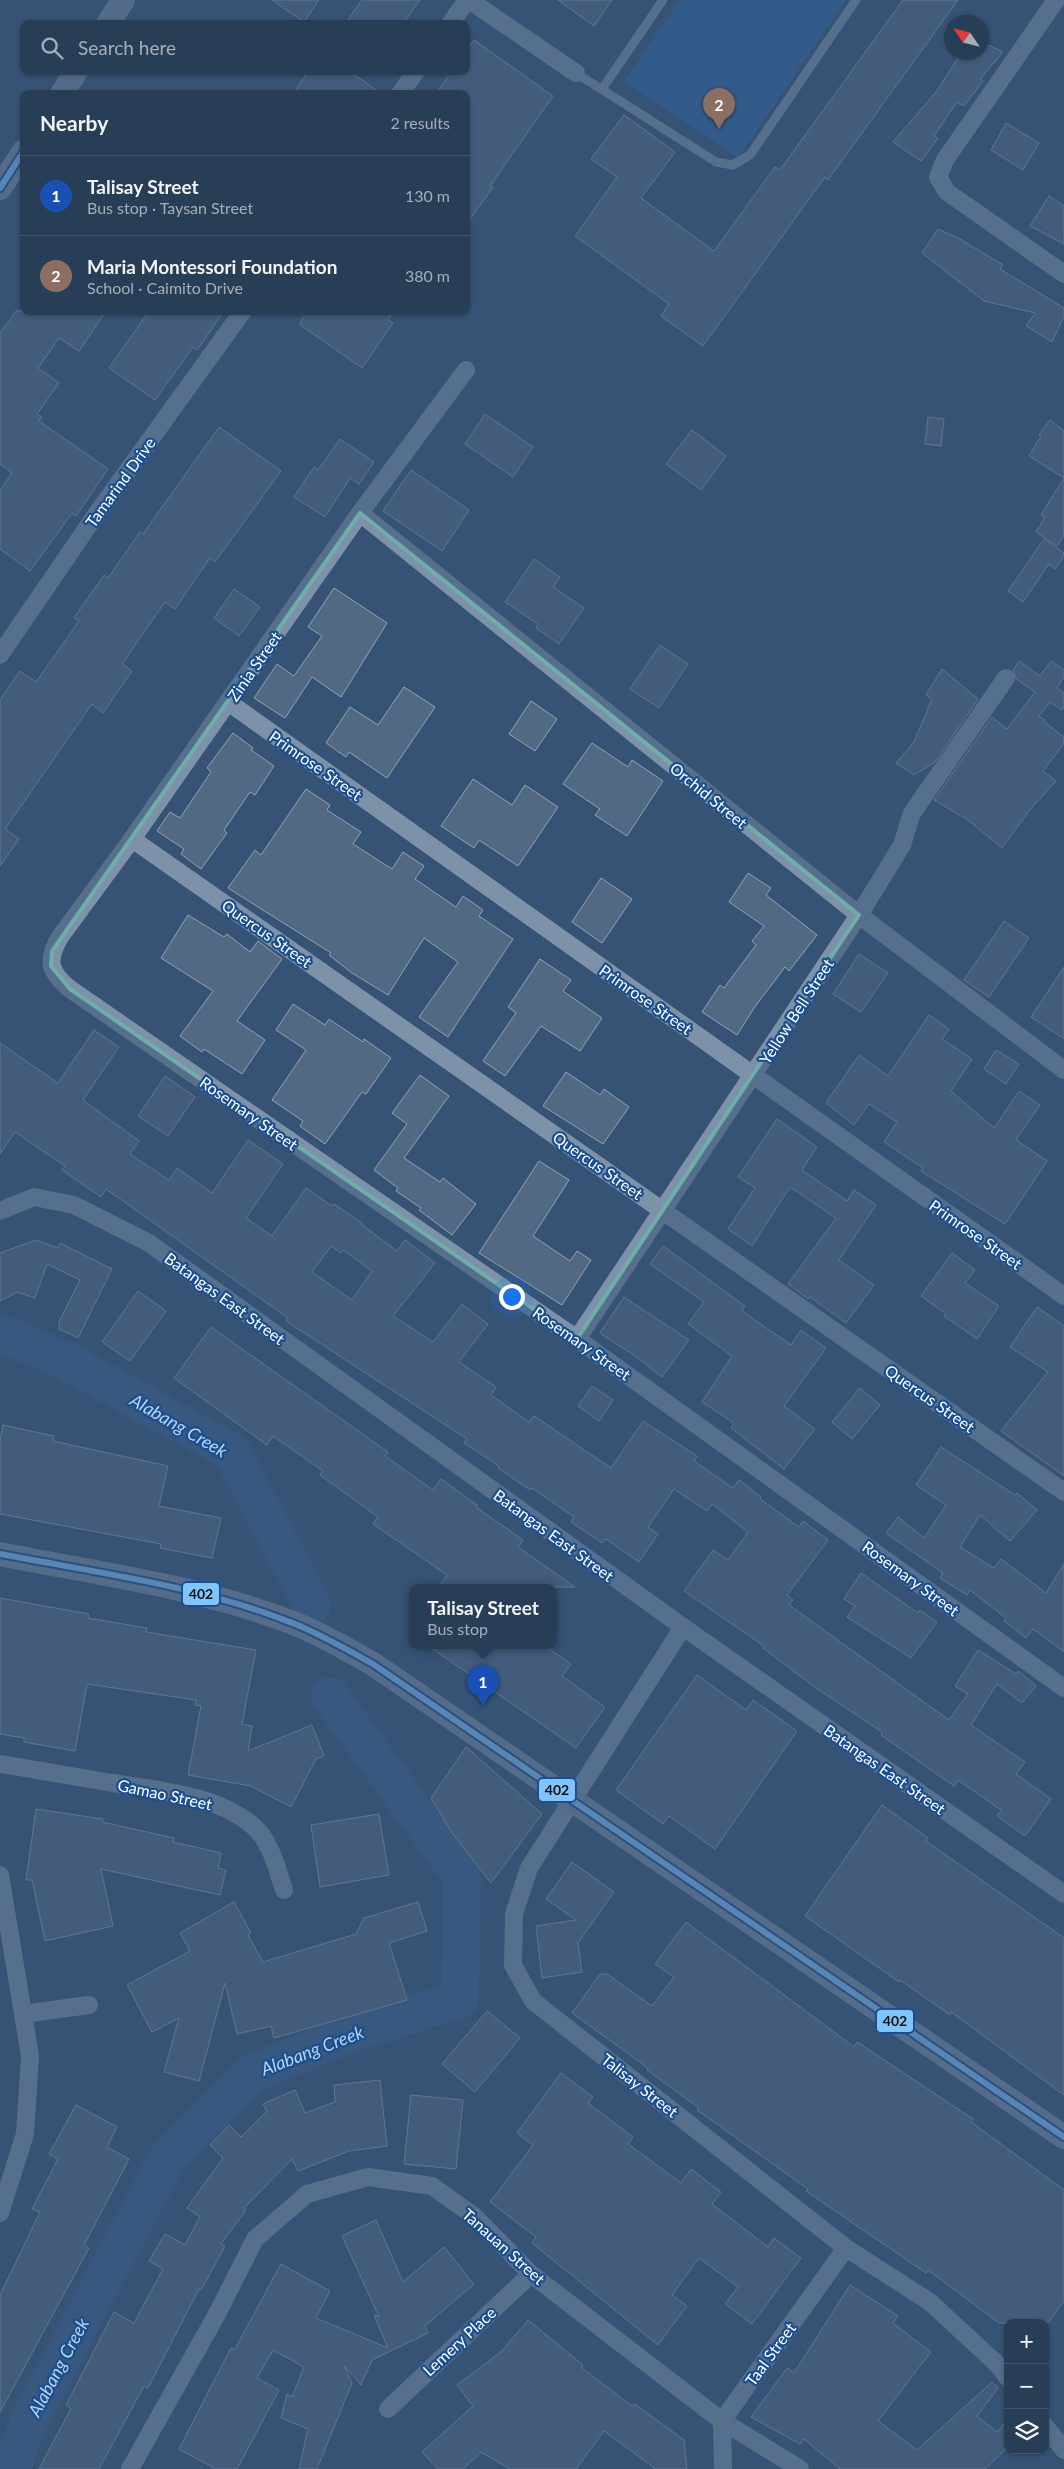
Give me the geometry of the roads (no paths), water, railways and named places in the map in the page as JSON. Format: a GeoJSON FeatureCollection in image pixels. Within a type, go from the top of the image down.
{"type":"FeatureCollection","features":[{"type":"Feature","properties":{"kind":"street"},"geometry":{"type":"LineString","coordinates":[[110,20],[123,0]]}},
{"type":"Feature","properties":{"kind":"street"},"geometry":{"type":"LineString","coordinates":[[453,20],[468,0],[576,73]]}},
{"type":"Feature","properties":{"kind":"street"},"geometry":{"type":"LineString","coordinates":[[1056,0],[945,160],[938,177],[948,192],[1061,267]]}},
{"type":"Feature","properties":{"kind":"street"},"geometry":{"type":"LineString","coordinates":[[64,90],[74,75]]}},
{"type":"Feature","properties":{"kind":"street"},"geometry":{"type":"LineString","coordinates":[[403,90],[413,75]]}},
{"type":"Feature","properties":{"kind":"street"},"geometry":{"type":"LineString","coordinates":[[0,188],[20,158]]}},
{"type":"Feature","properties":{"kind":"street","name":"Tamarind Drive"},"geometry":{"type":"LineString","coordinates":[[0,655],[95,516],[240,315]]}},
{"type":"Feature","properties":{"kind":"street","name":"Zinia Street"},"geometry":{"type":"LineString","coordinates":[[51,966],[52,951],[60,937],[132,838],[360,513],[466,370]]}},
{"type":"Feature","properties":{"kind":"street","name":"Orchid Street"},"geometry":{"type":"LineString","coordinates":[[360,513],[859,915],[1064,1070]]}},
{"type":"Feature","properties":{"kind":"street","name":"Yellow Bell Street"},"geometry":{"type":"LineString","coordinates":[[577,1339],[664,1211],[859,915],[902,845],[912,813],[1006,678]]}},
{"type":"Feature","properties":{"kind":"street","name":"Primrose Street"},"geometry":{"type":"LineString","coordinates":[[228,702],[1064,1296]]}},
{"type":"Feature","properties":{"kind":"street","name":"Quercus Street"},"geometry":{"type":"LineString","coordinates":[[132,838],[1064,1492]]}},
{"type":"Feature","properties":{"kind":"street","name":"Rosemary Street"},"geometry":{"type":"LineString","coordinates":[[51,966],[58,979],[70,989],[577,1339],[1064,1688]]}},
{"type":"Feature","properties":{"kind":"street","name":"Batangas East Street"},"geometry":{"type":"LineString","coordinates":[[0,1211],[34,1197],[74,1205],[149,1243],[683,1627],[1064,1894]]}},
{"type":"Feature","properties":{"kind":"street"},"geometry":{"type":"LineString","coordinates":[[0,1554],[213,1597],[285,1620],[327,1638],[373,1664],[1064,2137]]}},
{"type":"Feature","properties":{"kind":"street","name":"Talisay Street"},"geometry":{"type":"LineString","coordinates":[[683,1627],[529,1868],[514,1914],[513,1965],[533,2001],[846,2248],[930,2302],[997,2364],[1004,2373]]}},
{"type":"Feature","properties":{"kind":"street","name":"Gamao Street"},"geometry":{"type":"LineString","coordinates":[[0,1764],[156,1791],[212,1803],[236,1814],[254,1826],[267,1842],[284,1890]]}},
{"type":"Feature","properties":{"kind":"street"},"geometry":{"type":"LineString","coordinates":[[0,1876],[30,2056],[25,2134],[0,2213]]}},
{"type":"Feature","properties":{"kind":"street"},"geometry":{"type":"LineString","coordinates":[[23,2014],[89,2005]]}},
{"type":"Feature","properties":{"kind":"street","name":"Tanauan Street"},"geometry":{"type":"LineString","coordinates":[[130,2469],[217,2314],[255,2238],[307,2194],[368,2177],[432,2186],[474,2216],[531,2274],[722,2421],[800,2469]]}},
{"type":"Feature","properties":{"kind":"street","name":"Taal Street"},"geometry":{"type":"LineString","coordinates":[[722,2421],[846,2248]]}},
{"type":"Feature","properties":{"kind":"street","name":"Lemery Place"},"geometry":{"type":"LineString","coordinates":[[388,2409],[531,2274]]}},
{"type":"Feature","properties":{"kind":"street"},"geometry":{"type":"LineString","coordinates":[[722,2421],[723,2469]]}},
{"type":"Feature","properties":{"kind":"street"},"geometry":{"type":"LineString","coordinates":[[1049,2431],[1064,2450]]}},
{"type":"Feature","properties":{"kind":"lane"},"geometry":{"type":"LineString","coordinates":[[602,89],[663,0]]}},
{"type":"Feature","properties":{"kind":"lane"},"geometry":{"type":"LineString","coordinates":[[576,73],[716,162],[733,165],[750,155],[856,0]]}},
{"type":"Feature","properties":{"kind":"waterway","name":"Alabang Creek"},"geometry":{"type":"LineString","coordinates":[[0,1333],[66,1361],[232,1452],[312,1605]]}},
{"type":"Feature","properties":{"kind":"waterway","name":"Alabang Creek"},"geometry":{"type":"LineString","coordinates":[[11,2469],[30,2419],[168,2157],[251,2074],[349,2034],[460,1999],[462,1877],[330,1696]]}},
{"type":"Feature","properties":{"kind":"place","name":"Maria Montessori Foundation"},"geometry":{"type":"Point","coordinates":[719,129]}},
{"type":"Feature","properties":{"kind":"place","name":"Talisay Street"},"geometry":{"type":"Point","coordinates":[483,1706]}}]}
